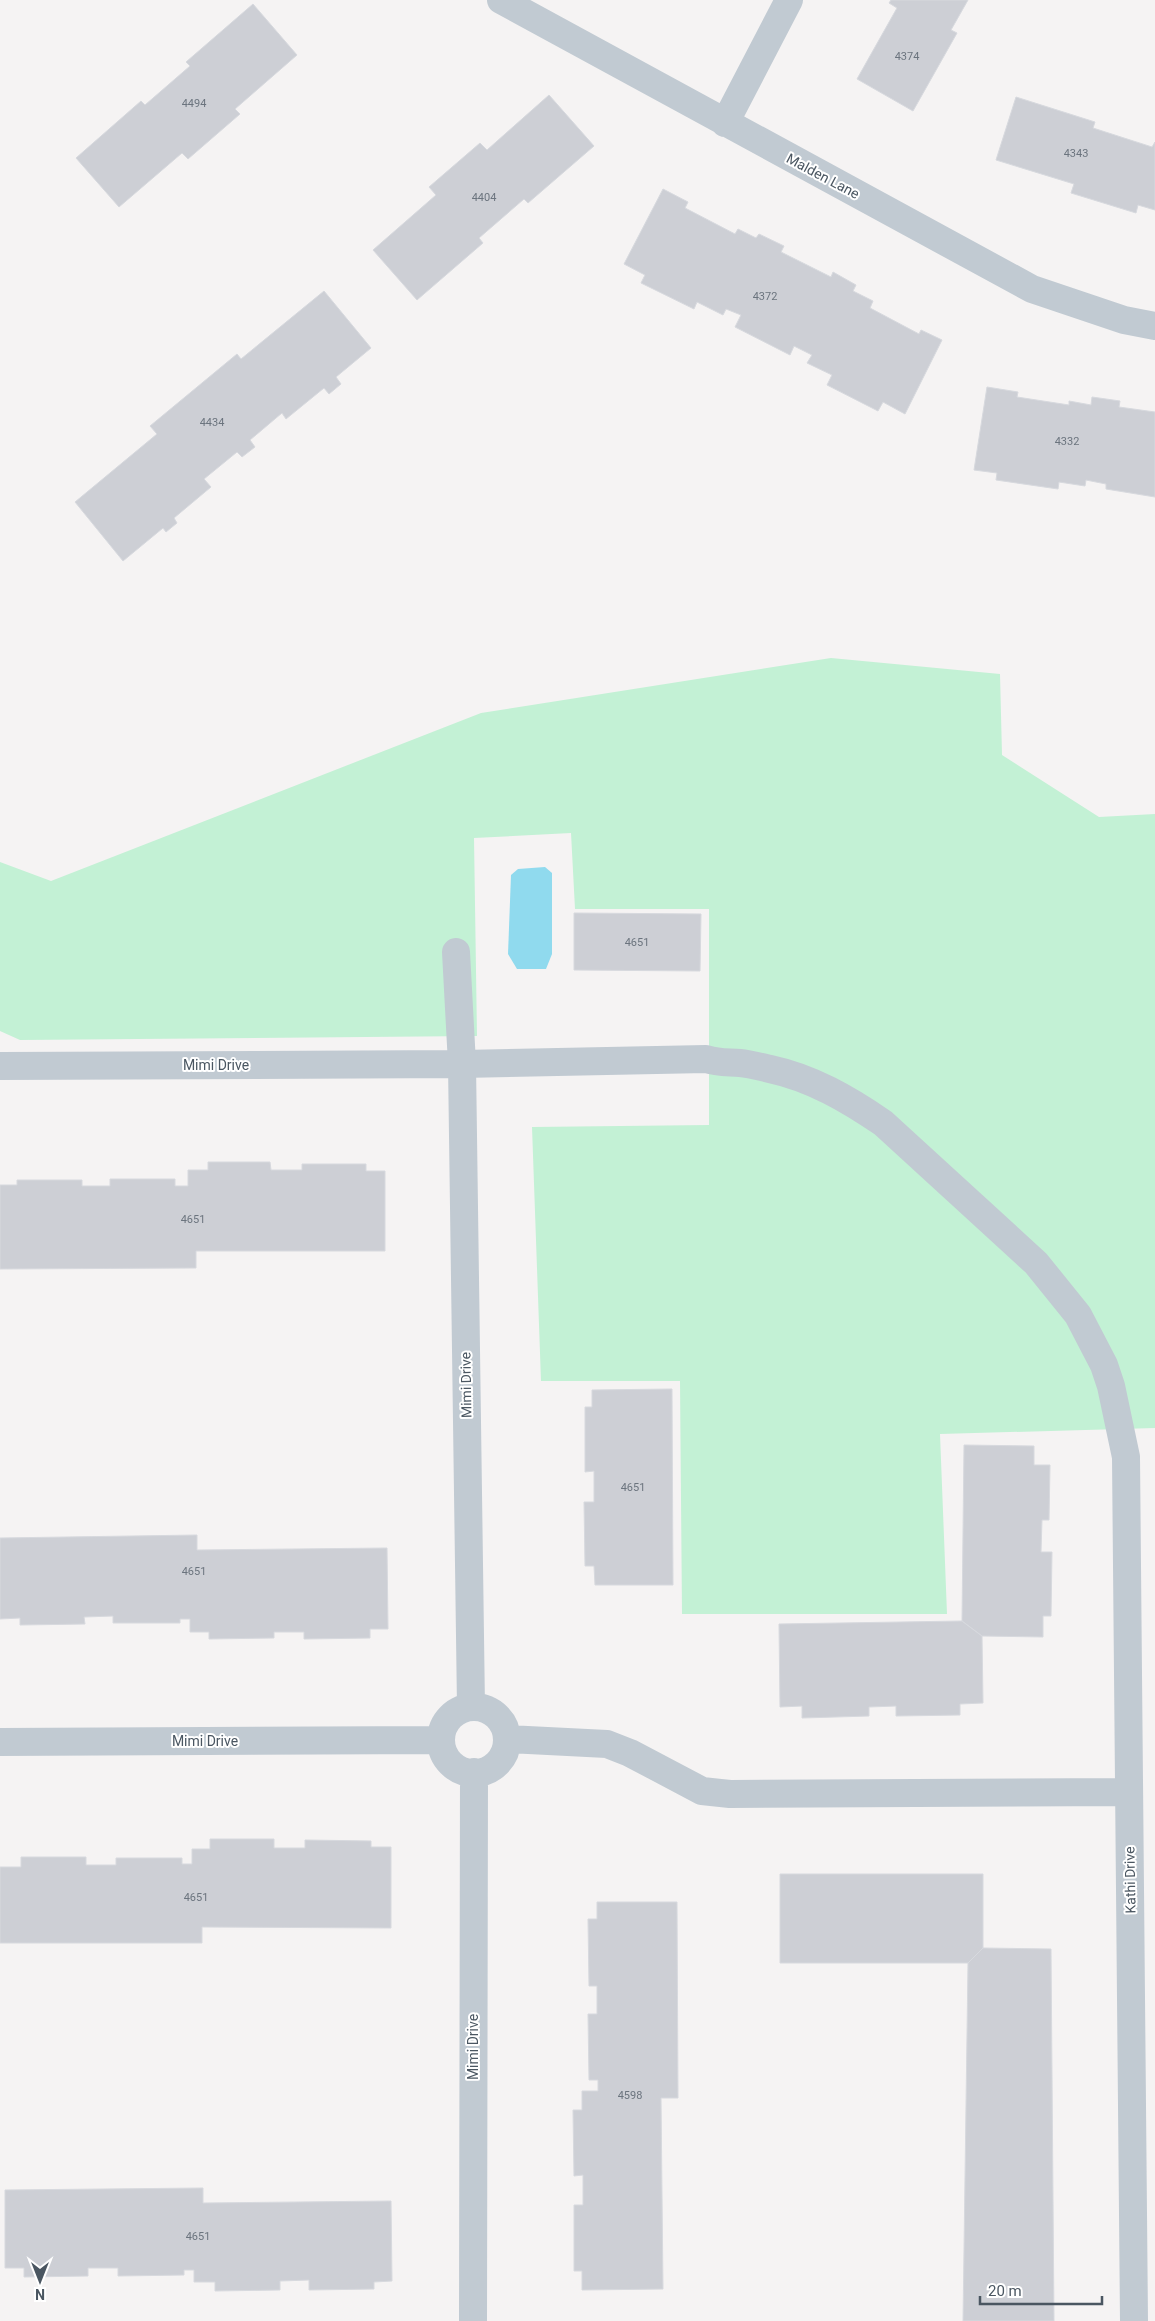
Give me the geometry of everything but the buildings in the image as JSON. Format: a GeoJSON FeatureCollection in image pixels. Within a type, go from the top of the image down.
{"type":"FeatureCollection","features":[{"type":"Feature","properties":{"kind":"street","name":"Malden Lane"},"geometry":{"type":"LineString","coordinates":[[501,0],[1032,289],[1124,320],[1155,326]]}},
{"type":"Feature","properties":{"kind":"street"},"geometry":{"type":"LineString","coordinates":[[725,123],[789,0]]}},
{"type":"Feature","properties":{"kind":"street","name":"Mimi Drive"},"geometry":{"type":"LineString","coordinates":[[456,952],[462,1064],[471,1707]]}},
{"type":"Feature","properties":{"kind":"street","name":"Kathi Drive"},"geometry":{"type":"LineString","coordinates":[[462,1064],[706,1060],[718,1063],[740,1063],[773,1070],[813,1082],[846,1098],[883,1123],[1036,1263],[1078,1315],[1104,1365],[1117,1408],[1127,1476],[1129,1792],[1143,1940],[1134,2321]]}},
{"type":"Feature","properties":{"kind":"street","name":"Mimi Drive"},"geometry":{"type":"LineString","coordinates":[[0,1066],[462,1064]]}},
{"type":"Feature","properties":{"kind":"street"},"geometry":{"type":"LineString","coordinates":[[471,1707],[488,1709],[497,1716],[504,1724],[507,1739],[504,1755],[497,1764],[488,1769],[474,1772],[457,1768],[442,1751],[442,1729],[448,1719],[456,1711],[471,1707]]}},
{"type":"Feature","properties":{"kind":"street"},"geometry":{"type":"LineString","coordinates":[[507,1739],[607,1744],[630,1753],[702,1791],[730,1794],[1129,1792]]}},
{"type":"Feature","properties":{"kind":"street","name":"Mimi Drive"},"geometry":{"type":"LineString","coordinates":[[0,1742],[441,1740]]}},
{"type":"Feature","properties":{"kind":"street","name":"Mimi Drive"},"geometry":{"type":"LineString","coordinates":[[473,2321],[474,1772]]}},
{"type":"Feature","properties":{"kind":"green space"},"geometry":{"type":"Polygon","coordinates":[[[831,658],[1000,674],[1002,755],[1099,817],[1155,814],[1155,1428],[940,1434],[947,1614],[682,1614],[680,1381],[541,1381],[532,1127],[709,1125],[709,909],[575,909],[571,833],[474,838],[477,1036],[20,1040],[0,1031],[0,862],[51,881],[481,713],[831,658]]]}},
{"type":"Feature","properties":{"kind":"water"},"geometry":{"type":"Polygon","coordinates":[[[545,867],[552,873],[552,954],[546,969],[517,969],[508,954],[511,875],[518,869],[545,867]]]}}]}
